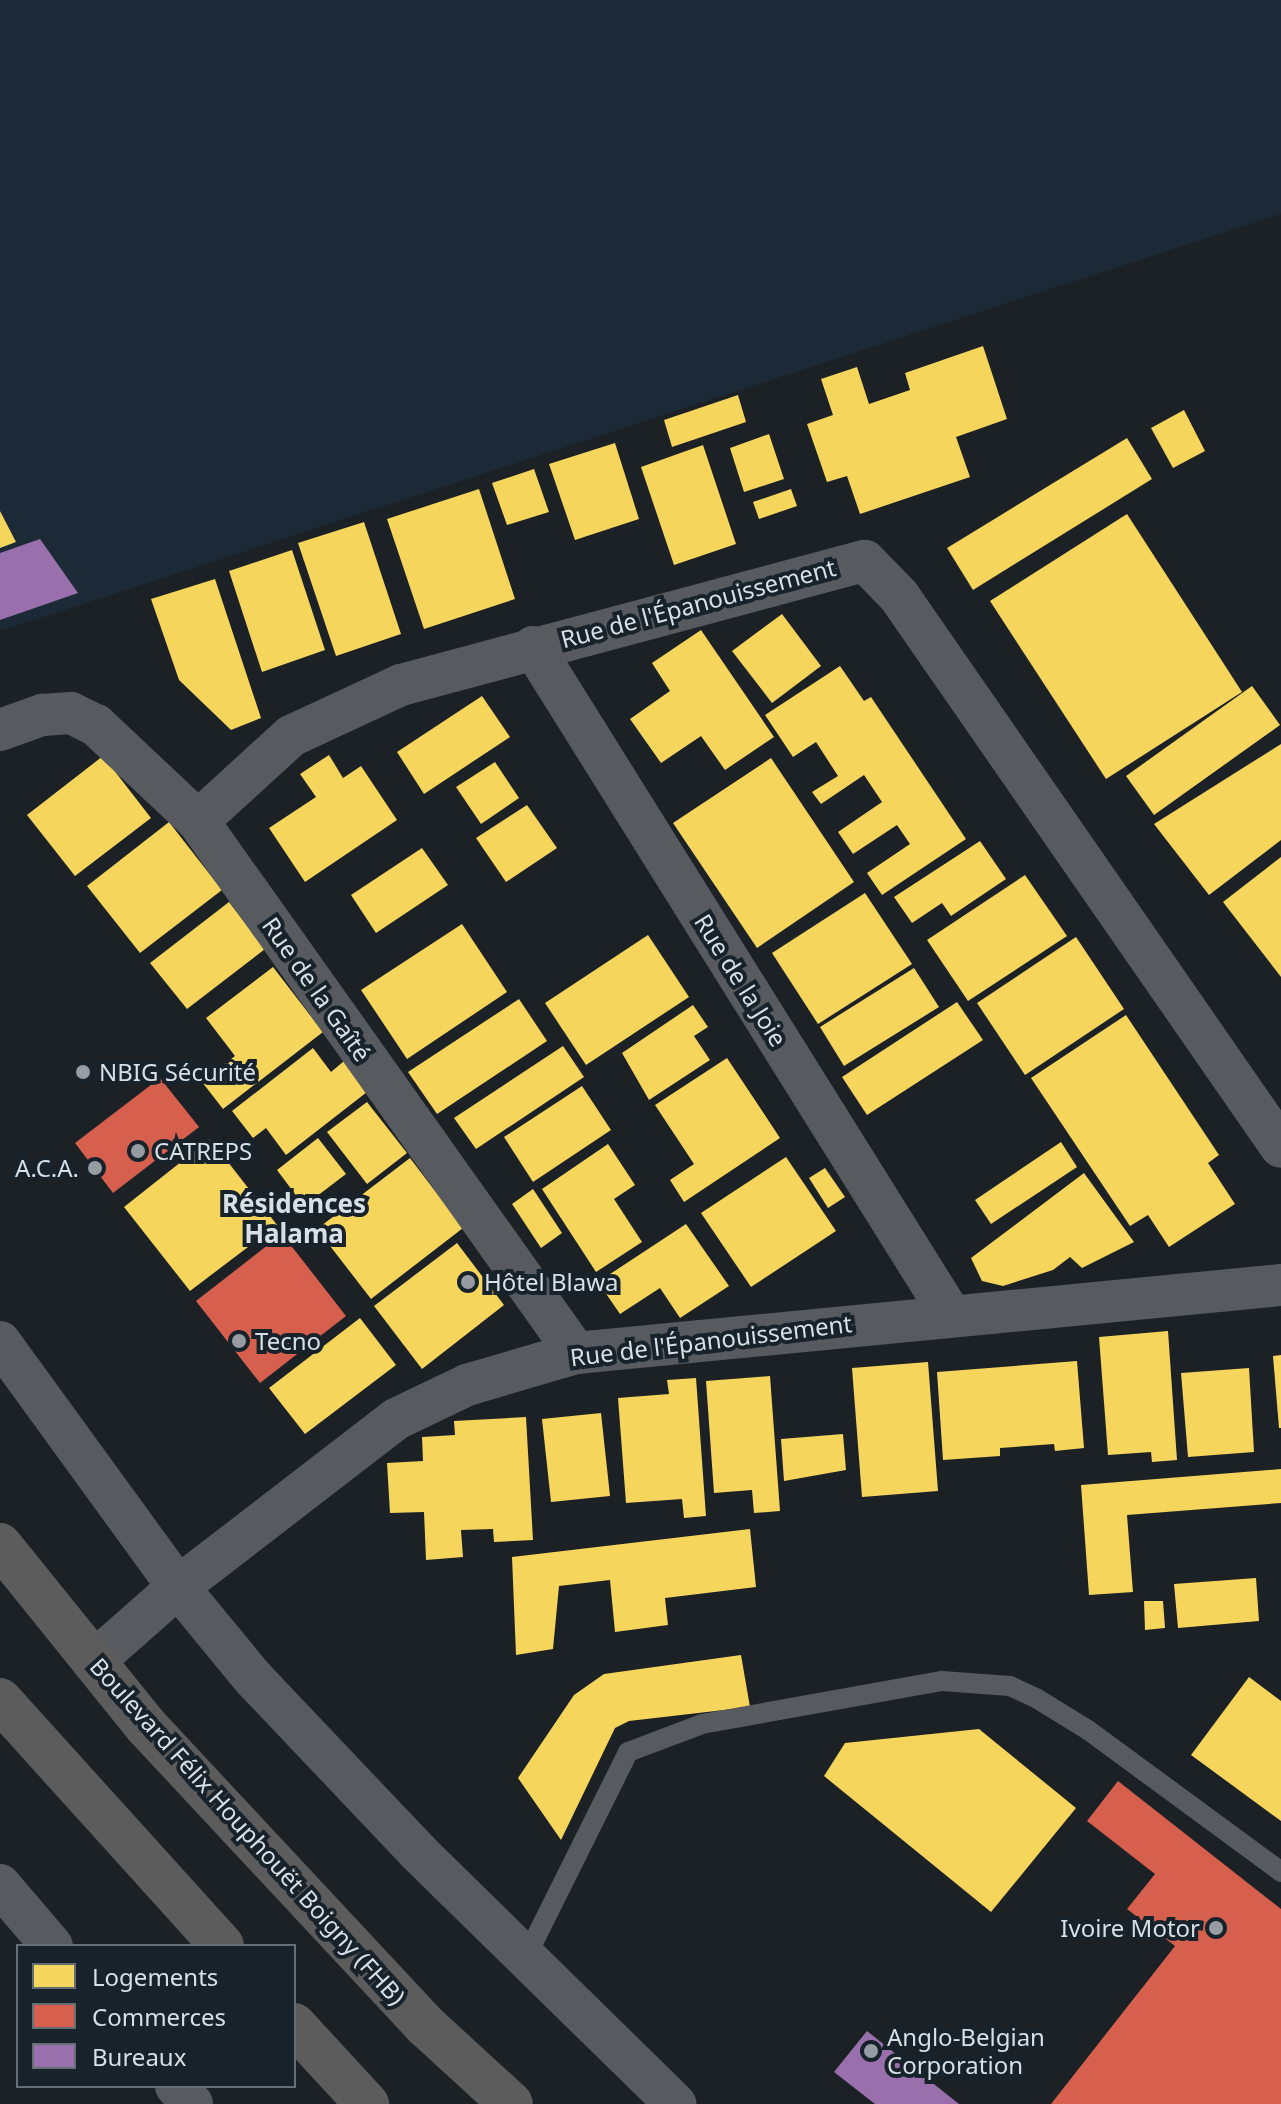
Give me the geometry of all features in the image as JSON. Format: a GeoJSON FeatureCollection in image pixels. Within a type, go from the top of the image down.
{"type":"FeatureCollection","features":[{"type":"Feature","properties":{"kind":"highway","name":"Boulevard Félix Houphouët Boigny (FHB)"},"geometry":{"type":"LineString","coordinates":[[0,1545],[147,1727],[426,2026],[511,2104]]}},
{"type":"Feature","properties":{"kind":"highway"},"geometry":{"type":"LineString","coordinates":[[0,1700],[220,1944]]}},
{"type":"Feature","properties":{"kind":"highway"},"geometry":{"type":"LineString","coordinates":[[296,2027],[367,2104]]}},
{"type":"Feature","properties":{"kind":"street","name":"Rue de l'Épanouissement"},"geometry":{"type":"LineString","coordinates":[[198,821],[291,736],[401,685],[533,647],[865,561],[899,596],[1281,1147]]}},
{"type":"Feature","properties":{"kind":"street","name":"Rue de la Joie"},"geometry":{"type":"LineString","coordinates":[[533,647],[950,1314]]}},
{"type":"Feature","properties":{"kind":"street","name":"Rue de la Gaîté"},"geometry":{"type":"LineString","coordinates":[[0,730],[42,715],[71,713],[96,725],[198,821],[576,1353]]}},
{"type":"Feature","properties":{"kind":"street","name":"Rue de l'Épanouissement"},"geometry":{"type":"LineString","coordinates":[[93,1662],[178,1587],[396,1419],[467,1385],[576,1353],[950,1314],[1281,1285]]}},
{"type":"Feature","properties":{"kind":"street"},"geometry":{"type":"LineString","coordinates":[[0,1342],[178,1587],[253,1678],[526,1957],[675,2104]]}},
{"type":"Feature","properties":{"kind":"street"},"geometry":{"type":"LineString","coordinates":[[0,1885],[50,1944]]}},
{"type":"Feature","properties":{"kind":"street"},"geometry":{"type":"LineString","coordinates":[[178,2088],[192,2104]]}},
{"type":"Feature","properties":{"kind":"lane"},"geometry":{"type":"LineString","coordinates":[[526,1957],[628,1752],[702,1724],[942,1681],[1010,1686],[1036,1698],[1088,1730],[1281,1872]]}},
{"type":"Feature","properties":{"kind":"shaded area"},"geometry":{"type":"Polygon","coordinates":[[[0,0],[1281,0],[1281,214],[0,631],[0,0]]]}},
{"type":"Feature","properties":{"kind":"building: Logements"},"geometry":{"type":"Polygon","coordinates":[[[983,346],[1007,419],[956,437],[970,477],[860,514],[847,476],[827,482],[807,424],[833,415],[821,379],[857,367],[869,404],[910,390],[905,373],[983,346]]]}},
{"type":"Feature","properties":{"kind":"building: Logements"},"geometry":{"type":"Polygon","coordinates":[[[738,395],[746,422],[672,447],[664,420],[738,395]]]}},
{"type":"Feature","properties":{"kind":"building: Logements"},"geometry":{"type":"Polygon","coordinates":[[[1184,410],[1205,451],[1173,468],[1151,428],[1184,410]]]}},
{"type":"Feature","properties":{"kind":"building: Logements"},"geometry":{"type":"Polygon","coordinates":[[[769,434],[784,479],[744,492],[730,448],[769,434]]]}},
{"type":"Feature","properties":{"kind":"building: Logements"},"geometry":{"type":"Polygon","coordinates":[[[1127,438],[1152,479],[973,590],[947,548],[1127,438]]]}},
{"type":"Feature","properties":{"kind":"building: Logements"},"geometry":{"type":"Polygon","coordinates":[[[615,443],[639,519],[575,540],[549,464],[615,443]]]}},
{"type":"Feature","properties":{"kind":"building: Logements"},"geometry":{"type":"Polygon","coordinates":[[[703,445],[736,544],[674,565],[641,467],[703,445]]]}},
{"type":"Feature","properties":{"kind":"building: Logements"},"geometry":{"type":"Polygon","coordinates":[[[534,469],[549,512],[507,525],[492,483],[534,469]]]}},
{"type":"Feature","properties":{"kind":"building: Logements"},"geometry":{"type":"Polygon","coordinates":[[[479,489],[515,599],[424,629],[387,519],[479,489]]]}},
{"type":"Feature","properties":{"kind":"building: Logements"},"geometry":{"type":"Polygon","coordinates":[[[791,489],[797,506],[759,519],[753,502],[791,489]]]}},
{"type":"Feature","properties":{"kind":"building: Logements"},"geometry":{"type":"Polygon","coordinates":[[[0,511],[16,542],[0,548],[0,511]]]}},
{"type":"Feature","properties":{"kind":"building: Logements"},"geometry":{"type":"Polygon","coordinates":[[[1127,514],[1242,692],[1106,779],[990,601],[1127,514]]]}},
{"type":"Feature","properties":{"kind":"building: Logements"},"geometry":{"type":"Polygon","coordinates":[[[364,522],[401,634],[336,656],[298,543],[364,522]]]}},
{"type":"Feature","properties":{"kind":"building: Logements"},"geometry":{"type":"Polygon","coordinates":[[[292,550],[325,650],[262,672],[229,571],[292,550]]]}},
{"type":"Feature","properties":{"kind":"building: Logements"},"geometry":{"type":"Polygon","coordinates":[[[215,579],[261,718],[231,730],[179,680],[151,599],[215,579]]]}},
{"type":"Feature","properties":{"kind":"building: Logements"},"geometry":{"type":"Polygon","coordinates":[[[782,614],[821,666],[772,703],[732,651],[782,614]]]}},
{"type":"Feature","properties":{"kind":"building: Logements"},"geometry":{"type":"Polygon","coordinates":[[[701,630],[774,737],[725,770],[701,736],[661,763],[630,719],[670,691],[652,663],[701,630]]]}},
{"type":"Feature","properties":{"kind":"building: Logements"},"geometry":{"type":"Polygon","coordinates":[[[840,666],[864,701],[871,697],[966,839],[882,895],[867,873],[910,844],[897,825],[853,854],[838,832],[882,802],[864,775],[821,804],[812,792],[838,776],[816,742],[793,757],[765,715],[840,666]]]}},
{"type":"Feature","properties":{"kind":"building: Logements"},"geometry":{"type":"Polygon","coordinates":[[[1252,686],[1280,725],[1154,815],[1126,776],[1252,686]]]}},
{"type":"Feature","properties":{"kind":"building: Logements"},"geometry":{"type":"Polygon","coordinates":[[[482,696],[510,737],[424,794],[397,752],[482,696]]]}},
{"type":"Feature","properties":{"kind":"building: Logements"},"geometry":{"type":"Polygon","coordinates":[[[1281,744],[1281,840],[1209,895],[1154,824],[1281,744]]]}},
{"type":"Feature","properties":{"kind":"building: Logements"},"geometry":{"type":"Polygon","coordinates":[[[329,755],[343,778],[361,766],[397,820],[305,882],[269,828],[316,797],[300,774],[329,755]]]}},
{"type":"Feature","properties":{"kind":"building: Logements"},"geometry":{"type":"Polygon","coordinates":[[[103,756],[151,818],[75,876],[27,815],[103,756]]]}},
{"type":"Feature","properties":{"kind":"building: Logements"},"geometry":{"type":"Polygon","coordinates":[[[771,758],[854,882],[757,948],[673,823],[771,758]]]}},
{"type":"Feature","properties":{"kind":"building: Logements"},"geometry":{"type":"Polygon","coordinates":[[[495,762],[519,798],[481,824],[456,787],[495,762]]]}},
{"type":"Feature","properties":{"kind":"building: Logements"},"geometry":{"type":"Polygon","coordinates":[[[527,805],[557,848],[506,882],[476,838],[527,805]]]}},
{"type":"Feature","properties":{"kind":"building: Logements"},"geometry":{"type":"Polygon","coordinates":[[[169,822],[222,890],[140,953],[87,886],[169,822]]]}},
{"type":"Feature","properties":{"kind":"building: Logements"},"geometry":{"type":"Polygon","coordinates":[[[980,841],[1006,879],[951,916],[942,903],[912,923],[894,897],[980,841]]]}},
{"type":"Feature","properties":{"kind":"building: Logements"},"geometry":{"type":"Polygon","coordinates":[[[422,848],[448,885],[376,933],[351,895],[422,848]]]}},
{"type":"Feature","properties":{"kind":"building: Logements"},"geometry":{"type":"Polygon","coordinates":[[[1281,857],[1281,977],[1223,902],[1281,857]]]}},
{"type":"Feature","properties":{"kind":"building: Logements"},"geometry":{"type":"Polygon","coordinates":[[[1025,875],[1067,936],[968,1001],[927,940],[1025,875]]]}},
{"type":"Feature","properties":{"kind":"building: Logements"},"geometry":{"type":"Polygon","coordinates":[[[865,893],[912,964],[818,1024],[772,953],[865,893]]]}},
{"type":"Feature","properties":{"kind":"building: Logements"},"geometry":{"type":"Polygon","coordinates":[[[229,902],[265,949],[187,1009],[150,963],[229,902]]]}},
{"type":"Feature","properties":{"kind":"building: Logements"},"geometry":{"type":"Polygon","coordinates":[[[462,924],[507,992],[407,1059],[361,990],[462,924]]]}},
{"type":"Feature","properties":{"kind":"building: Logements"},"geometry":{"type":"Polygon","coordinates":[[[648,935],[689,997],[586,1065],[545,1003],[648,935]]]}},
{"type":"Feature","properties":{"kind":"building: Logements"},"geometry":{"type":"Polygon","coordinates":[[[1076,937],[1124,1009],[1025,1075],[977,1003],[1076,937]]]}},
{"type":"Feature","properties":{"kind":"building: Logements"},"geometry":{"type":"Polygon","coordinates":[[[273,967],[323,1032],[223,1109],[202,1082],[235,1056],[206,1018],[273,967]]]}},
{"type":"Feature","properties":{"kind":"building: Logements"},"geometry":{"type":"Polygon","coordinates":[[[914,968],[939,1007],[844,1066],[820,1027],[914,968]]]}},
{"type":"Feature","properties":{"kind":"building: Logements"},"geometry":{"type":"Polygon","coordinates":[[[519,999],[547,1041],[437,1114],[408,1072],[519,999]]]}},
{"type":"Feature","properties":{"kind":"building: Logements"},"geometry":{"type":"Polygon","coordinates":[[[957,1002],[983,1040],[867,1115],[842,1077],[957,1002]]]}},
{"type":"Feature","properties":{"kind":"building: Logements"},"geometry":{"type":"Polygon","coordinates":[[[693,1005],[708,1027],[694,1036],[710,1060],[649,1100],[622,1053],[693,1005]]]}},
{"type":"Feature","properties":{"kind":"building: Logements"},"geometry":{"type":"Polygon","coordinates":[[[1126,1015],[1219,1155],[1208,1163],[1235,1204],[1169,1247],[1148,1215],[1130,1226],[1031,1078],[1126,1015]]]}},
{"type":"Feature","properties":{"kind":"building: Logements"},"geometry":{"type":"Polygon","coordinates":[[[563,1046],[584,1077],[476,1149],[454,1118],[563,1046]]]}},
{"type":"Feature","properties":{"kind":"building: Logements"},"geometry":{"type":"Polygon","coordinates":[[[313,1048],[331,1072],[344,1061],[367,1092],[286,1155],[266,1128],[253,1138],[232,1111],[313,1048]]]}},
{"type":"Feature","properties":{"kind":"building: Logements"},"geometry":{"type":"Polygon","coordinates":[[[727,1058],[780,1138],[684,1202],[670,1180],[694,1164],[655,1105],[727,1058]]]}},
{"type":"Feature","properties":{"kind":"building: Logements"},"geometry":{"type":"Polygon","coordinates":[[[582,1086],[611,1130],[533,1182],[504,1137],[582,1086]]]}},
{"type":"Feature","properties":{"kind":"building: Logements"},"geometry":{"type":"Polygon","coordinates":[[[367,1102],[407,1153],[367,1184],[327,1132],[367,1102]]]}},
{"type":"Feature","properties":{"kind":"building: Logements"},"geometry":{"type":"Polygon","coordinates":[[[318,1138],[346,1174],[304,1206],[277,1170],[318,1138]]]}},
{"type":"Feature","properties":{"kind":"building: Logements"},"geometry":{"type":"Polygon","coordinates":[[[210,1139],[277,1225],[190,1291],[124,1207],[210,1139]]]}},
{"type":"Feature","properties":{"kind":"building: Logements"},"geometry":{"type":"Polygon","coordinates":[[[1061,1142],[1077,1167],[991,1224],[975,1200],[1061,1142]]]}},
{"type":"Feature","properties":{"kind":"building: Logements"},"geometry":{"type":"Polygon","coordinates":[[[608,1144],[635,1185],[614,1199],[642,1242],[596,1272],[542,1189],[608,1144]]]}},
{"type":"Feature","properties":{"kind":"building: Logements"},"geometry":{"type":"Polygon","coordinates":[[[786,1157],[836,1231],[751,1287],[701,1213],[786,1157]]]}},
{"type":"Feature","properties":{"kind":"building: Logements"},"geometry":{"type":"Polygon","coordinates":[[[410,1158],[463,1228],[371,1299],[317,1229],[410,1158]]]}},
{"type":"Feature","properties":{"kind":"building: Logements"},"geometry":{"type":"Polygon","coordinates":[[[825,1168],[845,1197],[828,1208],[809,1178],[825,1168]]]}},
{"type":"Feature","properties":{"kind":"building: Logements"},"geometry":{"type":"Polygon","coordinates":[[[1084,1173],[1134,1242],[1082,1268],[1070,1257],[1053,1270],[1003,1286],[982,1281],[971,1258],[1084,1173]]]}},
{"type":"Feature","properties":{"kind":"building: Logements"},"geometry":{"type":"Polygon","coordinates":[[[533,1189],[562,1233],[541,1248],[512,1204],[533,1189]]]}},
{"type":"Feature","properties":{"kind":"building: Logements"},"geometry":{"type":"Polygon","coordinates":[[[686,1224],[729,1286],[680,1318],[660,1288],[620,1314],[598,1282],[686,1224]]]}},
{"type":"Feature","properties":{"kind":"building: Logements"},"geometry":{"type":"Polygon","coordinates":[[[457,1243],[504,1305],[422,1369],[374,1306],[457,1243]]]}},
{"type":"Feature","properties":{"kind":"building: Logements"},"geometry":{"type":"Polygon","coordinates":[[[360,1318],[396,1365],[305,1434],[269,1388],[360,1318]]]}},
{"type":"Feature","properties":{"kind":"building: Logements"},"geometry":{"type":"Polygon","coordinates":[[[1168,1331],[1177,1460],[1152,1462],[1151,1452],[1108,1455],[1099,1337],[1168,1331]]]}},
{"type":"Feature","properties":{"kind":"building: Logements"},"geometry":{"type":"Polygon","coordinates":[[[1281,1355],[1281,1428],[1279,1428],[1273,1356],[1281,1355]]]}},
{"type":"Feature","properties":{"kind":"building: Logements"},"geometry":{"type":"Polygon","coordinates":[[[1077,1361],[1084,1448],[1055,1451],[1054,1444],[1000,1448],[1000,1456],[943,1460],[937,1372],[1077,1361]]]}},
{"type":"Feature","properties":{"kind":"building: Logements"},"geometry":{"type":"Polygon","coordinates":[[[928,1362],[938,1491],[862,1497],[852,1368],[928,1362]]]}},
{"type":"Feature","properties":{"kind":"building: Logements"},"geometry":{"type":"Polygon","coordinates":[[[1249,1368],[1254,1452],[1188,1457],[1181,1373],[1249,1368]]]}},
{"type":"Feature","properties":{"kind":"building: Logements"},"geometry":{"type":"Polygon","coordinates":[[[770,1376],[780,1511],[754,1513],[752,1490],[714,1493],[706,1381],[770,1376]]]}},
{"type":"Feature","properties":{"kind":"building: Logements"},"geometry":{"type":"Polygon","coordinates":[[[696,1378],[706,1516],[684,1518],[682,1499],[626,1503],[618,1398],[669,1394],[667,1380],[696,1378]]]}},
{"type":"Feature","properties":{"kind":"building: Logements"},"geometry":{"type":"Polygon","coordinates":[[[601,1413],[610,1496],[551,1502],[542,1419],[601,1413]]]}},
{"type":"Feature","properties":{"kind":"building: Logements"},"geometry":{"type":"Polygon","coordinates":[[[526,1417],[533,1540],[494,1542],[493,1529],[461,1530],[463,1557],[426,1560],[424,1512],[390,1513],[387,1463],[423,1461],[422,1437],[455,1435],[454,1421],[526,1417]]]}},
{"type":"Feature","properties":{"kind":"building: Logements"},"geometry":{"type":"Polygon","coordinates":[[[843,1434],[846,1470],[784,1481],[781,1439],[843,1434]]]}},
{"type":"Feature","properties":{"kind":"building: Logements"},"geometry":{"type":"Polygon","coordinates":[[[1281,1469],[1281,1503],[1127,1515],[1133,1592],[1089,1595],[1081,1485],[1281,1469]]]}},
{"type":"Feature","properties":{"kind":"building: Logements"},"geometry":{"type":"Polygon","coordinates":[[[750,1529],[756,1587],[665,1598],[668,1625],[615,1632],[610,1580],[559,1586],[553,1649],[516,1655],[512,1557],[750,1529]]]}},
{"type":"Feature","properties":{"kind":"building: Logements"},"geometry":{"type":"Polygon","coordinates":[[[1256,1578],[1259,1621],[1178,1628],[1174,1584],[1256,1578]]]}},
{"type":"Feature","properties":{"kind":"building: Logements"},"geometry":{"type":"Polygon","coordinates":[[[1144,1601],[1163,1601],[1165,1628],[1145,1630],[1144,1601]]]}},
{"type":"Feature","properties":{"kind":"building: Logements"},"geometry":{"type":"Polygon","coordinates":[[[741,1655],[750,1707],[629,1721],[615,1728],[561,1840],[518,1778],[574,1695],[604,1674],[741,1655]]]}},
{"type":"Feature","properties":{"kind":"building: Logements"},"geometry":{"type":"Polygon","coordinates":[[[1249,1677],[1281,1701],[1281,1821],[1191,1755],[1249,1677]]]}},
{"type":"Feature","properties":{"kind":"building: Logements"},"geometry":{"type":"Polygon","coordinates":[[[979,1729],[1076,1808],[991,1912],[824,1776],[845,1743],[979,1729]]]}},
{"type":"Feature","properties":{"kind":"building: Commerces"},"geometry":{"type":"Polygon","coordinates":[[[160,1078],[199,1127],[113,1193],[75,1143],[160,1078]]]}},
{"type":"Feature","properties":{"kind":"building: Commerces"},"geometry":{"type":"Polygon","coordinates":[[[282,1234],[346,1316],[260,1383],[196,1301],[282,1234]]]}},
{"type":"Feature","properties":{"kind":"building: Commerces","name":"Ivoire Motor"},"geometry":{"type":"Polygon","coordinates":[[[1118,1781],[1281,1909],[1281,2104],[1051,2104],[1175,1946],[1127,1909],[1155,1874],[1087,1821],[1118,1781]]]}},
{"type":"Feature","properties":{"kind":"building: Bureaux"},"geometry":{"type":"Polygon","coordinates":[[[40,539],[78,593],[0,620],[0,553],[40,539]]]}},
{"type":"Feature","properties":{"kind":"building: Bureaux","name":"Anglo-Belgian Corporation"},"geometry":{"type":"Polygon","coordinates":[[[867,2031],[959,2104],[875,2104],[834,2072],[867,2031]]]}},
{"type":"Feature","properties":{"kind":"place","name":"NBIG Sécurité"},"geometry":{"type":"Point","coordinates":[83,1072]}},
{"type":"Feature","properties":{"kind":"place","name":"CATREPS"},"geometry":{"type":"Point","coordinates":[138,1151]}},
{"type":"Feature","properties":{"kind":"place","name":"A.C.A."},"geometry":{"type":"Point","coordinates":[95,1168]}},
{"type":"Feature","properties":{"kind":"place","name":"Hôtel Blawa"},"geometry":{"type":"Point","coordinates":[468,1282]}},
{"type":"Feature","properties":{"kind":"place","name":"Tecno"},"geometry":{"type":"Point","coordinates":[239,1341]}},
{"type":"Feature","properties":{"kind":"place","name":"Ivoire Motor"},"geometry":{"type":"Point","coordinates":[1216,1928]}},
{"type":"Feature","properties":{"kind":"place","name":"Anglo-Belgian Corporation"},"geometry":{"type":"Point","coordinates":[871,2051]}},
{"type":"Feature","properties":{"kind":"district","name":"Résidences Halama"},"geometry":{"type":"Point","coordinates":[294,1219]}}]}
